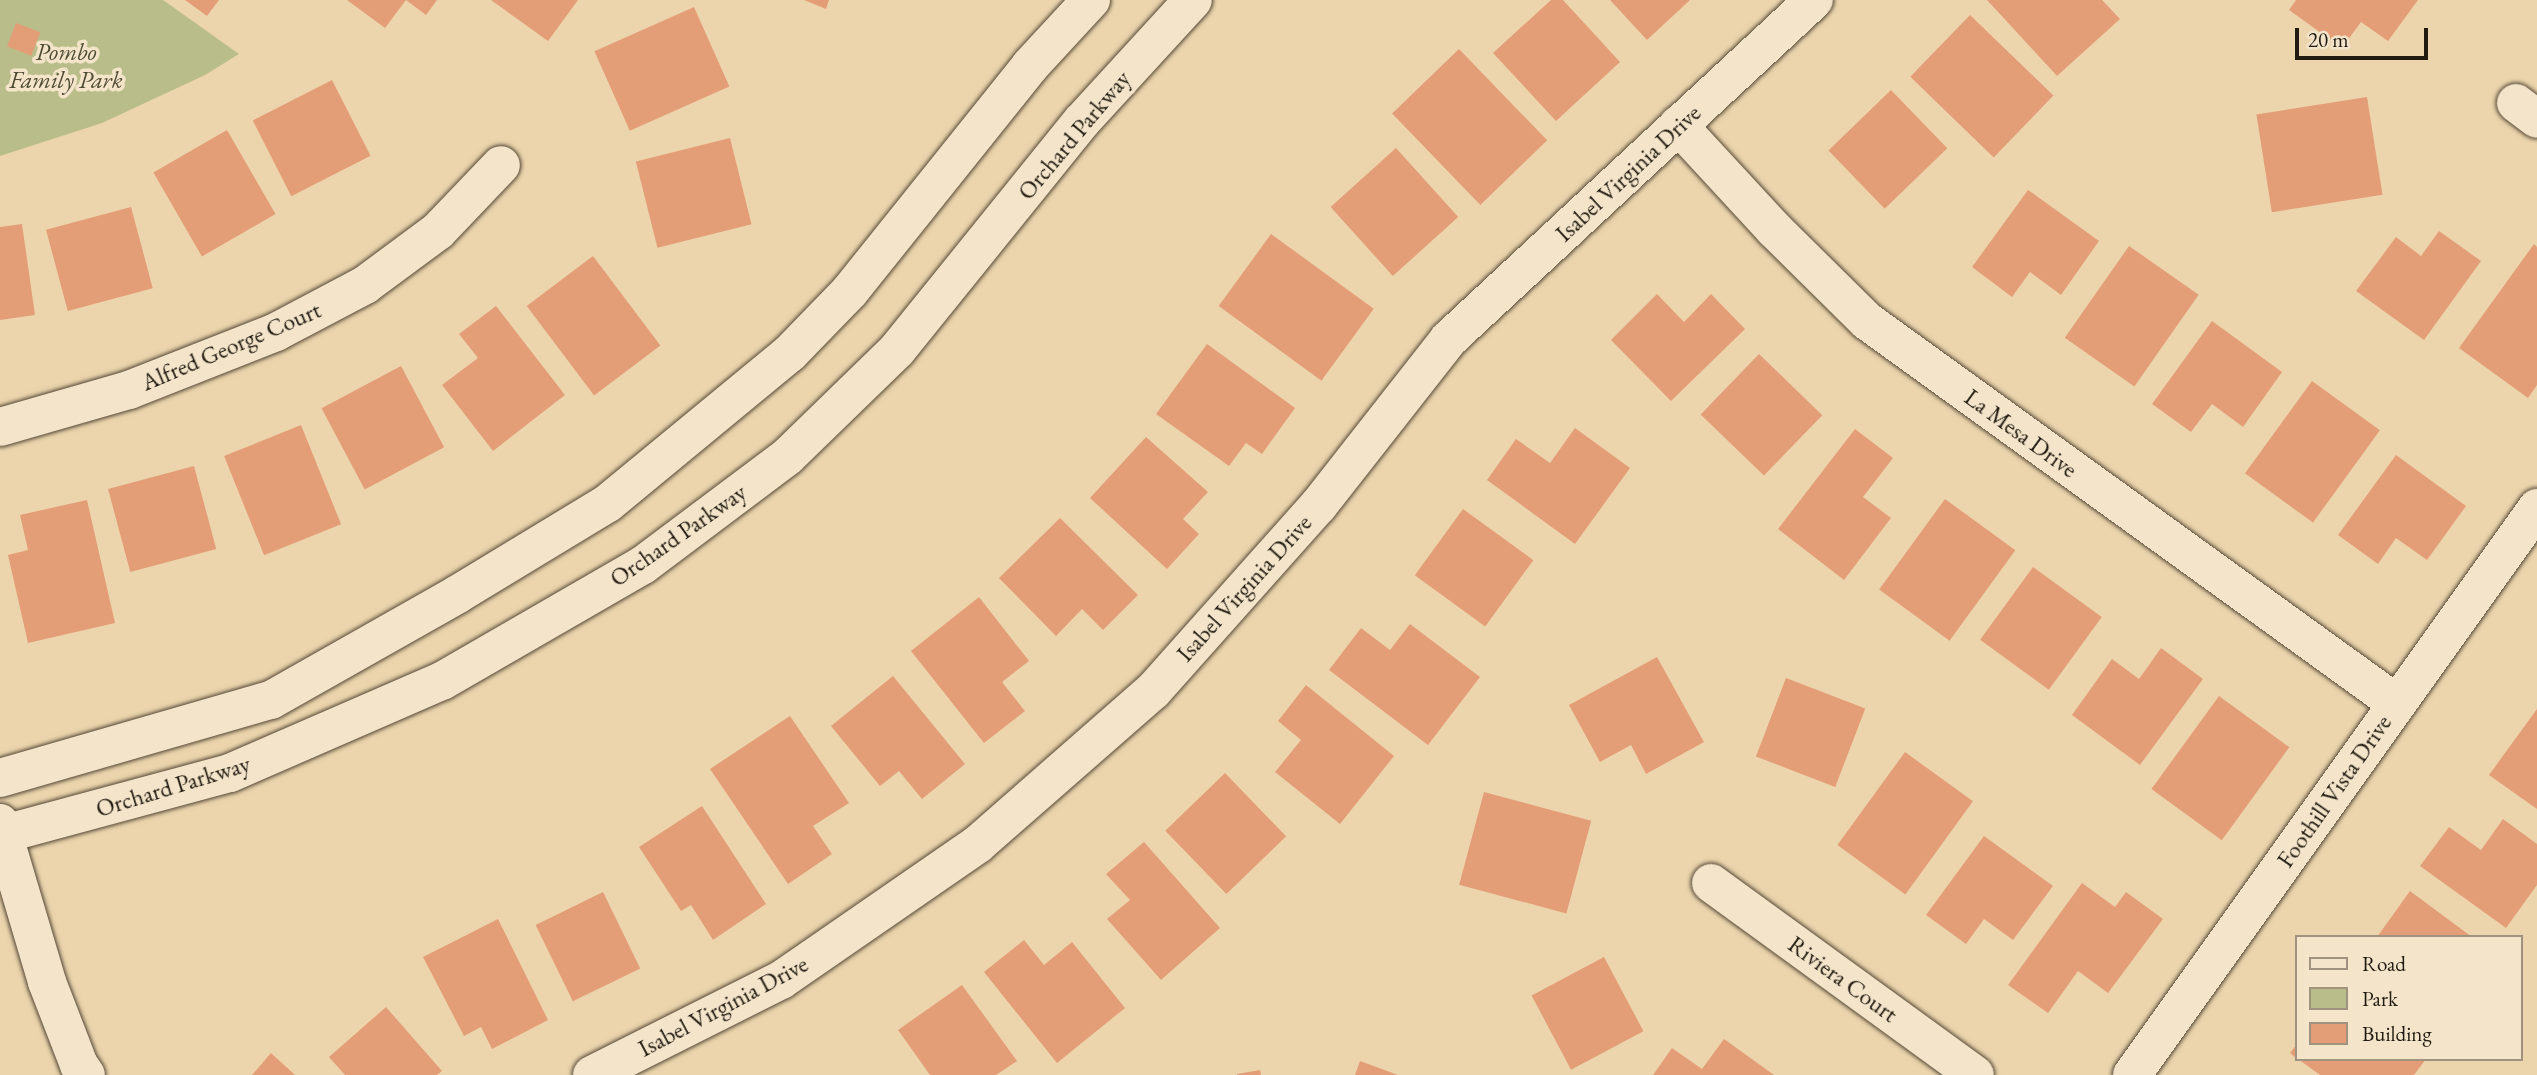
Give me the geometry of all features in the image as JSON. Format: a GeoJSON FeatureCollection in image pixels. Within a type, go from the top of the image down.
{"type":"FeatureCollection","features":[{"type":"Feature","properties":{"kind":"street"},"geometry":{"type":"LineString","coordinates":[[0,778],[271,700],[458,594],[608,503],[790,353],[850,291],[1030,66],[1091,0]]}},
{"type":"Feature","properties":{"kind":"street","name":"Orchard Parkway"},"geometry":{"type":"LineString","coordinates":[[1,830],[230,773],[442,681],[642,565],[788,456],[897,350],[1082,121],[1193,0]]}},
{"type":"Feature","properties":{"kind":"street","name":"Isabel Virginia Drive"},"geometry":{"type":"LineString","coordinates":[[592,1075],[781,980],[978,845],[1153,691],[1318,506],[1449,339],[1814,0]]}},
{"type":"Feature","properties":{"kind":"street","name":"La Mesa Drive"},"geometry":{"type":"LineString","coordinates":[[1678,125],[1774,229],[1867,321],[2396,703]]}},
{"type":"Feature","properties":{"kind":"street","name":"Alfred George Court"},"geometry":{"type":"LineString","coordinates":[[0,426],[129,390],[276,332],[365,285],[438,230],[501,165]]}},
{"type":"Feature","properties":{"kind":"street","name":"Foothill Vista Drive"},"geometry":{"type":"LineString","coordinates":[[2132,1075],[2537,508]]}},
{"type":"Feature","properties":{"kind":"street"},"geometry":{"type":"LineString","coordinates":[[1,830],[47,982],[79,1065],[86,1075]]}},
{"type":"Feature","properties":{"kind":"street","name":"Riviera Court"},"geometry":{"type":"LineString","coordinates":[[1711,883],[1975,1075]]}},
{"type":"Feature","properties":{"kind":"green space","name":"Pombo Family Park"},"geometry":{"type":"Polygon","coordinates":[[[0,0],[163,0],[239,54],[205,75],[102,123],[0,156],[0,0]]]}},
{"type":"Feature","properties":{"kind":"building"},"geometry":{"type":"Polygon","coordinates":[[[185,0],[219,0],[207,16],[185,0]]]}},
{"type":"Feature","properties":{"kind":"building"},"geometry":{"type":"Polygon","coordinates":[[[347,0],[406,0],[385,28],[347,0]]]}},
{"type":"Feature","properties":{"kind":"building"},"geometry":{"type":"Polygon","coordinates":[[[406,0],[437,0],[426,15],[406,0]]]}},
{"type":"Feature","properties":{"kind":"building"},"geometry":{"type":"Polygon","coordinates":[[[491,0],[578,0],[548,41],[491,0]]]}},
{"type":"Feature","properties":{"kind":"building"},"geometry":{"type":"Polygon","coordinates":[[[804,0],[829,0],[826,9],[804,0]]]}},
{"type":"Feature","properties":{"kind":"building"},"geometry":{"type":"Polygon","coordinates":[[[1551,0],[1563,0],[1620,62],[1556,121],[1493,53],[1551,0]]]}},
{"type":"Feature","properties":{"kind":"building"},"geometry":{"type":"Polygon","coordinates":[[[1610,0],[1690,0],[1647,40],[1610,0]]]}},
{"type":"Feature","properties":{"kind":"building"},"geometry":{"type":"Polygon","coordinates":[[[1987,0],[2102,0],[2120,19],[2057,76],[1987,0]]]}},
{"type":"Feature","properties":{"kind":"building"},"geometry":{"type":"Polygon","coordinates":[[[2296,0],[2418,0],[2388,41],[2361,22],[2342,48],[2289,10],[2296,0]]]}},
{"type":"Feature","properties":{"kind":"building"},"geometry":{"type":"Polygon","coordinates":[[[694,7],[729,86],[630,131],[594,51],[694,7]]]}},
{"type":"Feature","properties":{"kind":"building"},"geometry":{"type":"Polygon","coordinates":[[[1970,15],[2053,96],[1994,157],[1910,77],[1970,15]]]}},
{"type":"Feature","properties":{"kind":"building"},"geometry":{"type":"Polygon","coordinates":[[[16,23],[40,32],[31,56],[7,46],[16,23]]]}},
{"type":"Feature","properties":{"kind":"building"},"geometry":{"type":"Polygon","coordinates":[[[1459,49],[1547,140],[1480,205],[1392,114],[1459,49]]]}},
{"type":"Feature","properties":{"kind":"building"},"geometry":{"type":"Polygon","coordinates":[[[332,80],[371,156],[291,196],[253,120],[332,80]]]}},
{"type":"Feature","properties":{"kind":"building"},"geometry":{"type":"Polygon","coordinates":[[[1891,90],[1947,148],[1885,209],[1828,150],[1891,90]]]}},
{"type":"Feature","properties":{"kind":"building"},"geometry":{"type":"Polygon","coordinates":[[[2367,97],[2382,195],[2272,212],[2256,115],[2367,97]]]}},
{"type":"Feature","properties":{"kind":"building"},"geometry":{"type":"Polygon","coordinates":[[[227,130],[276,214],[202,257],[153,172],[227,130]]]}},
{"type":"Feature","properties":{"kind":"building"},"geometry":{"type":"Polygon","coordinates":[[[730,138],[752,224],[657,248],[636,161],[730,138]]]}},
{"type":"Feature","properties":{"kind":"building"},"geometry":{"type":"Polygon","coordinates":[[[1396,148],[1458,217],[1393,276],[1331,207],[1396,148]]]}},
{"type":"Feature","properties":{"kind":"building"},"geometry":{"type":"Polygon","coordinates":[[[2028,190],[2099,241],[2061,295],[2030,272],[2012,297],[1972,267],[2028,190]]]}},
{"type":"Feature","properties":{"kind":"building"},"geometry":{"type":"Polygon","coordinates":[[[131,207],[153,288],[68,311],[46,230],[131,207]]]}},
{"type":"Feature","properties":{"kind":"building"},"geometry":{"type":"Polygon","coordinates":[[[22,224],[35,315],[0,320],[0,227],[22,224]]]}},
{"type":"Feature","properties":{"kind":"building"},"geometry":{"type":"Polygon","coordinates":[[[2439,231],[2481,261],[2424,340],[2356,291],[2396,237],[2421,256],[2439,231]]]}},
{"type":"Feature","properties":{"kind":"building"},"geometry":{"type":"Polygon","coordinates":[[[1271,234],[1374,309],[1321,381],[1219,306],[1271,234]]]}},
{"type":"Feature","properties":{"kind":"building"},"geometry":{"type":"Polygon","coordinates":[[[2534,244],[2537,247],[2537,385],[2528,398],[2459,348],[2534,244]]]}},
{"type":"Feature","properties":{"kind":"building"},"geometry":{"type":"Polygon","coordinates":[[[2129,246],[2199,295],[2134,386],[2065,338],[2129,246]]]}},
{"type":"Feature","properties":{"kind":"building"},"geometry":{"type":"Polygon","coordinates":[[[593,256],[660,345],[594,395],[527,306],[593,256]]]}},
{"type":"Feature","properties":{"kind":"building"},"geometry":{"type":"Polygon","coordinates":[[[1657,294],[1684,322],[1711,294],[1745,329],[1671,401],[1611,340],[1657,294]]]}},
{"type":"Feature","properties":{"kind":"building"},"geometry":{"type":"Polygon","coordinates":[[[496,306],[565,395],[493,451],[442,385],[478,358],[459,334],[496,306]]]}},
{"type":"Feature","properties":{"kind":"building"},"geometry":{"type":"Polygon","coordinates":[[[2212,321],[2282,372],[2243,427],[2212,404],[2191,432],[2152,404],[2212,321]]]}},
{"type":"Feature","properties":{"kind":"building"},"geometry":{"type":"Polygon","coordinates":[[[1207,344],[1295,408],[1262,454],[1246,443],[1229,466],[1156,414],[1207,344]]]}},
{"type":"Feature","properties":{"kind":"building"},"geometry":{"type":"Polygon","coordinates":[[[1759,354],[1822,415],[1764,476],[1701,414],[1759,354]]]}},
{"type":"Feature","properties":{"kind":"building"},"geometry":{"type":"Polygon","coordinates":[[[401,366],[444,447],[365,489],[322,408],[401,366]]]}},
{"type":"Feature","properties":{"kind":"building"},"geometry":{"type":"Polygon","coordinates":[[[2312,381],[2380,430],[2313,523],[2245,473],[2312,381]]]}},
{"type":"Feature","properties":{"kind":"building"},"geometry":{"type":"Polygon","coordinates":[[[301,425],[341,524],[264,555],[224,456],[301,425]]]}},
{"type":"Feature","properties":{"kind":"building"},"geometry":{"type":"Polygon","coordinates":[[[1575,428],[1630,468],[1575,544],[1487,480],[1516,439],[1550,463],[1575,428]]]}},
{"type":"Feature","properties":{"kind":"building"},"geometry":{"type":"Polygon","coordinates":[[[1855,429],[1893,458],[1863,497],[1891,518],[1844,580],[1778,529],[1855,429]]]}},
{"type":"Feature","properties":{"kind":"building"},"geometry":{"type":"Polygon","coordinates":[[[1146,437],[1208,492],[1183,519],[1199,534],[1167,569],[1090,498],[1146,437]]]}},
{"type":"Feature","properties":{"kind":"building"},"geometry":{"type":"Polygon","coordinates":[[[2396,455],[2466,506],[2427,560],[2396,538],[2378,564],[2338,535],[2396,455]]]}},
{"type":"Feature","properties":{"kind":"building"},"geometry":{"type":"Polygon","coordinates":[[[194,466],[216,549],[130,572],[108,489],[194,466]]]}},
{"type":"Feature","properties":{"kind":"building"},"geometry":{"type":"Polygon","coordinates":[[[1945,499],[2015,550],[1950,641],[1879,590],[1945,499]]]}},
{"type":"Feature","properties":{"kind":"building"},"geometry":{"type":"Polygon","coordinates":[[[87,500],[115,623],[28,643],[8,555],[28,550],[20,515],[87,500]]]}},
{"type":"Feature","properties":{"kind":"building"},"geometry":{"type":"Polygon","coordinates":[[[1463,509],[1533,560],[1485,626],[1415,575],[1463,509]]]}},
{"type":"Feature","properties":{"kind":"building"},"geometry":{"type":"Polygon","coordinates":[[[1060,518],[1138,595],[1103,630],[1082,609],[1056,636],[999,578],[1060,518]]]}},
{"type":"Feature","properties":{"kind":"building"},"geometry":{"type":"Polygon","coordinates":[[[2033,567],[2102,617],[2049,690],[1980,640],[2033,567]]]}},
{"type":"Feature","properties":{"kind":"building"},"geometry":{"type":"Polygon","coordinates":[[[979,597],[1029,661],[1002,682],[1025,711],[984,743],[911,651],[979,597]]]}},
{"type":"Feature","properties":{"kind":"building"},"geometry":{"type":"Polygon","coordinates":[[[1410,624],[1480,677],[1428,745],[1329,670],[1361,628],[1390,650],[1410,624]]]}},
{"type":"Feature","properties":{"kind":"building"},"geometry":{"type":"Polygon","coordinates":[[[2161,648],[2203,679],[2140,765],[2072,715],[2112,659],[2139,679],[2161,648]]]}},
{"type":"Feature","properties":{"kind":"building"},"geometry":{"type":"Polygon","coordinates":[[[1657,657],[1704,742],[1646,774],[1631,745],[1600,762],[1569,705],[1657,657]]]}},
{"type":"Feature","properties":{"kind":"building"},"geometry":{"type":"Polygon","coordinates":[[[893,676],[965,764],[922,799],[899,771],[880,786],[831,726],[893,676]]]}},
{"type":"Feature","properties":{"kind":"building"},"geometry":{"type":"Polygon","coordinates":[[[1786,678],[1865,708],[1835,787],[1756,756],[1786,678]]]}},
{"type":"Feature","properties":{"kind":"building"},"geometry":{"type":"Polygon","coordinates":[[[1306,685],[1394,756],[1340,824],[1275,772],[1301,740],[1278,721],[1306,685]]]}},
{"type":"Feature","properties":{"kind":"building"},"geometry":{"type":"Polygon","coordinates":[[[2219,696],[2289,747],[2222,840],[2151,789],[2219,696]]]}},
{"type":"Feature","properties":{"kind":"building"},"geometry":{"type":"Polygon","coordinates":[[[2537,709],[2537,809],[2489,775],[2537,709]]]}},
{"type":"Feature","properties":{"kind":"building"},"geometry":{"type":"Polygon","coordinates":[[[790,716],[849,803],[813,826],[832,854],[788,884],[710,769],[790,716]]]}},
{"type":"Feature","properties":{"kind":"building"},"geometry":{"type":"Polygon","coordinates":[[[1905,752],[1973,801],[1905,894],[1837,845],[1905,752]]]}},
{"type":"Feature","properties":{"kind":"building"},"geometry":{"type":"Polygon","coordinates":[[[1225,773],[1286,836],[1226,894],[1165,831],[1225,773]]]}},
{"type":"Feature","properties":{"kind":"building"},"geometry":{"type":"Polygon","coordinates":[[[1484,792],[1591,821],[1566,913],[1459,885],[1484,792]]]}},
{"type":"Feature","properties":{"kind":"building"},"geometry":{"type":"Polygon","coordinates":[[[702,806],[766,904],[713,940],[691,905],[681,911],[639,847],[702,806]]]}},
{"type":"Feature","properties":{"kind":"building"},"geometry":{"type":"Polygon","coordinates":[[[2503,819],[2537,844],[2537,885],[2506,928],[2420,866],[2449,827],[2481,850],[2503,819]]]}},
{"type":"Feature","properties":{"kind":"building"},"geometry":{"type":"Polygon","coordinates":[[[1984,836],[2053,886],[2013,940],[1984,919],[1966,944],[1926,915],[1984,836]]]}},
{"type":"Feature","properties":{"kind":"building"},"geometry":{"type":"Polygon","coordinates":[[[1144,842],[1220,928],[1161,980],[1107,919],[1130,900],[1106,874],[1144,842]]]}},
{"type":"Feature","properties":{"kind":"building"},"geometry":{"type":"Polygon","coordinates":[[[2082,883],[2115,907],[2126,892],[2163,919],[2108,993],[2078,971],[2048,1013],[2008,985],[2082,883]]]}},
{"type":"Feature","properties":{"kind":"building"},"geometry":{"type":"Polygon","coordinates":[[[2410,891],[2469,935],[2378,935],[2410,891]]]}},
{"type":"Feature","properties":{"kind":"building"},"geometry":{"type":"Polygon","coordinates":[[[603,892],[640,968],[573,1001],[536,925],[603,892]]]}},
{"type":"Feature","properties":{"kind":"building"},"geometry":{"type":"Polygon","coordinates":[[[498,919],[548,1020],[492,1049],[481,1027],[464,1036],[423,957],[498,919]]]}},
{"type":"Feature","properties":{"kind":"building"},"geometry":{"type":"Polygon","coordinates":[[[1024,940],[1044,965],[1072,942],[1125,1008],[1057,1063],[984,972],[1024,940]]]}},
{"type":"Feature","properties":{"kind":"building"},"geometry":{"type":"Polygon","coordinates":[[[1604,957],[1643,1031],[1571,1070],[1532,995],[1604,957]]]}},
{"type":"Feature","properties":{"kind":"building"},"geometry":{"type":"Polygon","coordinates":[[[962,985],[1017,1061],[996,1075],[930,1075],[898,1030],[962,985]]]}},
{"type":"Feature","properties":{"kind":"building"},"geometry":{"type":"Polygon","coordinates":[[[386,1007],[442,1071],[437,1075],[345,1075],[329,1057],[386,1007]]]}},
{"type":"Feature","properties":{"kind":"building"},"geometry":{"type":"Polygon","coordinates":[[[1724,1039],[1774,1075],[1653,1075],[1672,1048],[1702,1069],[1724,1039]]]}},
{"type":"Feature","properties":{"kind":"building"},"geometry":{"type":"Polygon","coordinates":[[[2296,1045],[2296,1058],[2290,1053],[2296,1045]]]}},
{"type":"Feature","properties":{"kind":"building"},"geometry":{"type":"Polygon","coordinates":[[[271,1053],[295,1075],[252,1075],[271,1053]]]}},
{"type":"Feature","properties":{"kind":"building"},"geometry":{"type":"Polygon","coordinates":[[[1360,1061],[1398,1075],[1355,1075],[1360,1061]]]}},
{"type":"Feature","properties":{"kind":"building"},"geometry":{"type":"Polygon","coordinates":[[[2301,1061],[2424,1061],[2414,1075],[2320,1075],[2301,1061]]]}},
{"type":"Feature","properties":{"kind":"building"},"geometry":{"type":"Polygon","coordinates":[[[1260,1070],[1261,1075],[1237,1075],[1237,1074],[1260,1070]]]}}]}
